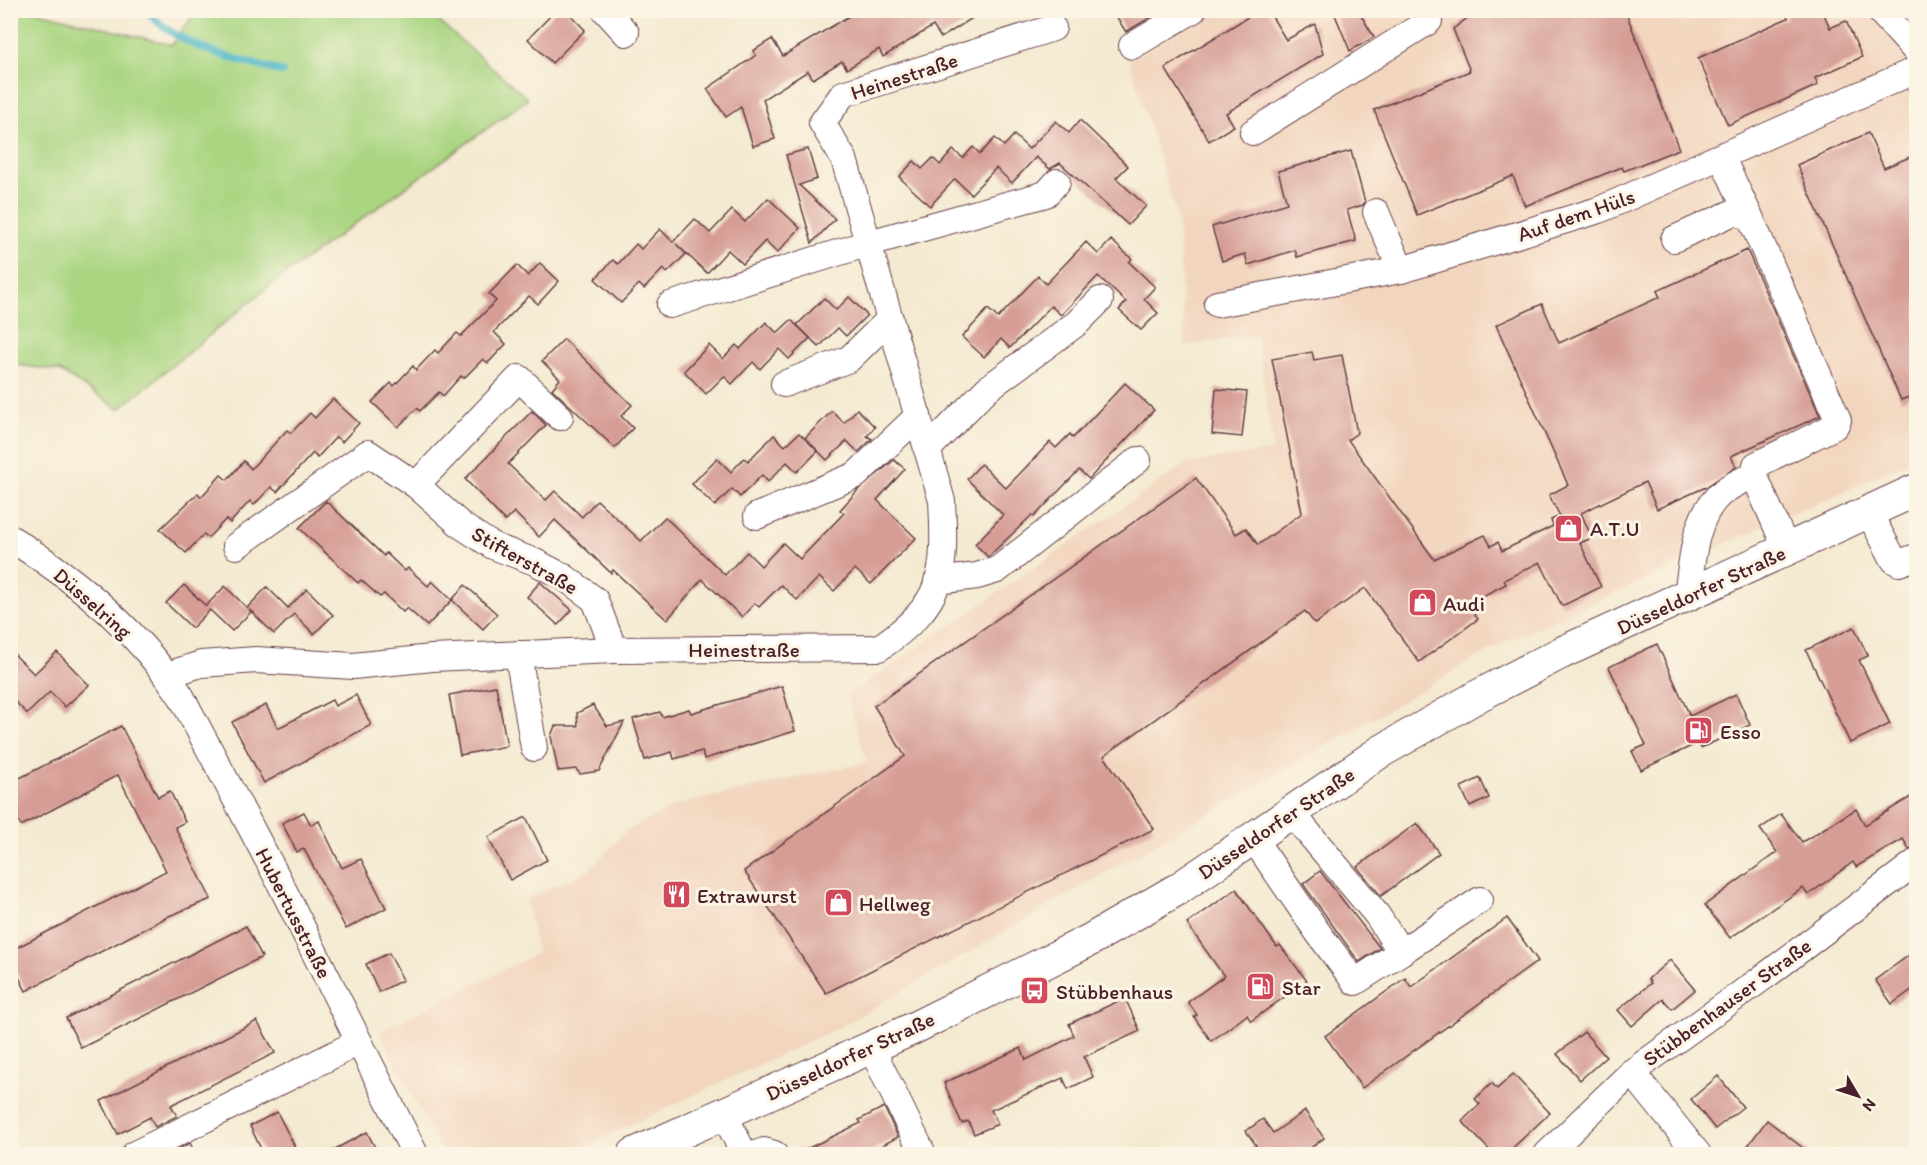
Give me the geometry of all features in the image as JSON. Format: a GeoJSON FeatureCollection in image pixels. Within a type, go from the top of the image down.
{"type":"FeatureCollection","features":[{"type":"Feature","properties":{"kind":"main road","name":"Düsseldorfer Straße"},"geometry":{"type":"LineString","coordinates":[[634,1155],[871,1047],[1090,940],[1178,889],[1380,752],[1478,696],[1561,653],[1917,490]]}},
{"type":"Feature","properties":{"kind":"street"},"geometry":{"type":"LineString","coordinates":[[605,10],[626,33]]}},
{"type":"Feature","properties":{"kind":"street"},"geometry":{"type":"LineString","coordinates":[[1132,46],[1193,10]]}},
{"type":"Feature","properties":{"kind":"street"},"geometry":{"type":"LineString","coordinates":[[1253,132],[1429,21],[1426,10]]}},
{"type":"Feature","properties":{"kind":"street"},"geometry":{"type":"LineString","coordinates":[[1879,10],[1917,51]]}},
{"type":"Feature","properties":{"kind":"street","name":"Heinestraße"},"geometry":{"type":"LineString","coordinates":[[167,675],[201,664],[256,660],[353,666],[518,654],[614,650],[879,648],[902,632],[932,600],[945,555],[942,501],[844,159],[822,123],[843,94],[1053,28]]}},
{"type":"Feature","properties":{"kind":"street","name":"Auf dem Hüls"},"geometry":{"type":"LineString","coordinates":[[1217,304],[1401,270],[1599,210],[1722,158],[1917,70]]}},
{"type":"Feature","properties":{"kind":"street"},"geometry":{"type":"LineString","coordinates":[[1722,158],[1838,420],[1835,426],[1765,458],[1756,465],[1754,475],[1787,550]]}},
{"type":"Feature","properties":{"kind":"street"},"geometry":{"type":"LineString","coordinates":[[670,305],[868,243],[1046,194],[1057,182]]}},
{"type":"Feature","properties":{"kind":"street"},"geometry":{"type":"LineString","coordinates":[[1376,212],[1401,270]]}},
{"type":"Feature","properties":{"kind":"street"},"geometry":{"type":"LineString","coordinates":[[1674,239],[1734,212],[1750,217]]}},
{"type":"Feature","properties":{"kind":"street"},"geometry":{"type":"LineString","coordinates":[[927,450],[987,389],[1077,323],[1100,300]]}},
{"type":"Feature","properties":{"kind":"street"},"geometry":{"type":"LineString","coordinates":[[784,384],[849,358],[890,319]]}},
{"type":"Feature","properties":{"kind":"street"},"geometry":{"type":"LineString","coordinates":[[416,485],[519,378],[560,417]]}},
{"type":"Feature","properties":{"kind":"street"},"geometry":{"type":"LineString","coordinates":[[757,516],[856,475],[918,416]]}},
{"type":"Feature","properties":{"kind":"street","name":"Stifterstraße"},"geometry":{"type":"LineString","coordinates":[[236,546],[368,453],[416,485],[462,526],[493,546],[535,562],[564,577],[595,600],[614,650]]}},
{"type":"Feature","properties":{"kind":"street"},"geometry":{"type":"LineString","coordinates":[[937,581],[977,576],[997,570],[1138,460]]}},
{"type":"Feature","properties":{"kind":"street"},"geometry":{"type":"LineString","coordinates":[[1687,596],[1693,551],[1707,512],[1723,492],[1754,475]]}},
{"type":"Feature","properties":{"kind":"street"},"geometry":{"type":"LineString","coordinates":[[1869,513],[1894,560],[1899,563],[1917,557]]}},
{"type":"Feature","properties":{"kind":"street","name":"Düsselring"},"geometry":{"type":"LineString","coordinates":[[15,546],[83,590],[126,629],[167,675]]}},
{"type":"Feature","properties":{"kind":"street"},"geometry":{"type":"LineString","coordinates":[[518,654],[534,748]]}},
{"type":"Feature","properties":{"kind":"street","name":"Hubertusstraße"},"geometry":{"type":"LineString","coordinates":[[167,675],[209,746],[415,1155]]}},
{"type":"Feature","properties":{"kind":"street"},"geometry":{"type":"LineString","coordinates":[[1291,812],[1377,915],[1401,952]]}},
{"type":"Feature","properties":{"kind":"street"},"geometry":{"type":"LineString","coordinates":[[1253,838],[1355,982],[1480,900]]}},
{"type":"Feature","properties":{"kind":"street","name":"Stübbenhauser Straße"},"geometry":{"type":"LineString","coordinates":[[1547,1155],[1632,1071],[1768,974],[1917,862]]}},
{"type":"Feature","properties":{"kind":"street"},"geometry":{"type":"LineString","coordinates":[[135,1155],[358,1042]]}},
{"type":"Feature","properties":{"kind":"street"},"geometry":{"type":"LineString","coordinates":[[871,1047],[923,1155]]}},
{"type":"Feature","properties":{"kind":"street"},"geometry":{"type":"LineString","coordinates":[[1632,1071],[1698,1155]]}},
{"type":"Feature","properties":{"kind":"street"},"geometry":{"type":"LineString","coordinates":[[724,1114],[759,1154]]}},
{"type":"Feature","properties":{"kind":"shaded area"},"geometry":{"type":"Polygon","coordinates":[[[1216,11],[1916,11],[1916,459],[1501,644],[844,1025],[569,1154],[443,1154],[379,1032],[537,953],[526,899],[589,870],[626,831],[676,805],[867,762],[847,696],[1187,463],[1273,450],[1257,335],[1185,346],[1177,216],[1129,60],[1216,11]]]}},
{"type":"Feature","properties":{"kind":"green space"},"geometry":{"type":"Polygon","coordinates":[[[11,10],[35,11],[172,45],[196,11],[427,11],[528,99],[277,280],[119,409],[60,371],[11,364],[11,10]]]}},
{"type":"Feature","properties":{"kind":"building"},"geometry":{"type":"Polygon","coordinates":[[[556,10],[566,10],[585,30],[552,63],[528,39],[556,10]]]}},
{"type":"Feature","properties":{"kind":"building"},"geometry":{"type":"Polygon","coordinates":[[[859,10],[985,10],[941,38],[933,26],[883,57],[879,49],[847,69],[842,61],[813,79],[808,71],[763,99],[775,139],[753,146],[741,107],[726,117],[707,89],[756,55],[753,51],[772,39],[783,56],[859,10]]]}},
{"type":"Feature","properties":{"kind":"building"},"geometry":{"type":"Polygon","coordinates":[[[1112,10],[1163,10],[1126,32],[1112,10]]]}},
{"type":"Feature","properties":{"kind":"building"},"geometry":{"type":"Polygon","coordinates":[[[1259,10],[1268,10],[1286,40],[1315,24],[1323,54],[1226,113],[1234,126],[1209,141],[1165,68],[1259,10]]]}},
{"type":"Feature","properties":{"kind":"building"},"geometry":{"type":"Polygon","coordinates":[[[1333,10],[1358,10],[1374,37],[1350,51],[1333,10]]]}},
{"type":"Feature","properties":{"kind":"building"},"geometry":{"type":"Polygon","coordinates":[[[1478,10],[1625,10],[1679,149],[1624,171],[1622,167],[1525,206],[1513,176],[1417,215],[1374,110],[1470,71],[1453,29],[1478,10]]]}},
{"type":"Feature","properties":{"kind":"building"},"geometry":{"type":"Polygon","coordinates":[[[1785,10],[1822,10],[1830,28],[1846,21],[1862,57],[1815,78],[1818,85],[1728,125],[1698,58],[1788,18],[1785,10]]]}},
{"type":"Feature","properties":{"kind":"building"},"geometry":{"type":"Polygon","coordinates":[[[1080,120],[1128,166],[1116,178],[1146,206],[1128,225],[1060,163],[1050,169],[1036,157],[1012,183],[996,168],[971,194],[955,179],[930,206],[899,177],[914,161],[922,169],[933,158],[940,165],[953,150],[963,158],[973,147],[980,154],[995,138],[1004,146],[1014,135],[1029,149],[1056,121],[1069,133],[1080,120]]]}},
{"type":"Feature","properties":{"kind":"building"},"geometry":{"type":"Polygon","coordinates":[[[1868,133],[1884,168],[1917,154],[1917,394],[1901,400],[1797,165],[1868,133]]]}},
{"type":"Feature","properties":{"kind":"building"},"geometry":{"type":"Polygon","coordinates":[[[808,149],[817,179],[799,185],[835,219],[812,243],[786,155],[808,149]]]}},
{"type":"Feature","properties":{"kind":"building"},"geometry":{"type":"Polygon","coordinates":[[[1351,151],[1365,202],[1363,205],[1347,210],[1356,241],[1297,257],[1295,250],[1248,265],[1245,254],[1222,261],[1212,227],[1287,203],[1278,171],[1351,151]]]}},
{"type":"Feature","properties":{"kind":"building"},"geometry":{"type":"Polygon","coordinates":[[[768,198],[800,228],[777,253],[765,241],[743,264],[728,250],[707,273],[676,244],[686,254],[667,273],[663,269],[644,289],[639,284],[621,303],[595,279],[613,260],[618,264],[636,244],[641,249],[660,229],[673,242],[695,219],[710,233],[732,210],[745,222],[768,198]]]}},
{"type":"Feature","properties":{"kind":"building"},"geometry":{"type":"Polygon","coordinates":[[[1111,240],[1132,259],[1129,262],[1155,287],[1144,299],[1158,313],[1141,330],[1119,310],[1126,302],[1098,276],[1061,315],[1051,306],[1010,348],[1001,339],[984,357],[962,337],[988,309],[998,318],[1038,276],[1046,284],[1086,242],[1098,254],[1111,240]]]}},
{"type":"Feature","properties":{"kind":"building"},"geometry":{"type":"Polygon","coordinates":[[[1747,250],[1820,416],[1731,456],[1736,467],[1706,487],[1657,509],[1645,482],[1581,513],[1592,538],[1580,543],[1601,587],[1562,606],[1540,562],[1504,580],[1506,584],[1467,604],[1478,619],[1419,662],[1365,588],[1315,624],[1305,611],[1104,756],[1154,829],[826,993],[744,871],[905,756],[874,706],[1196,478],[1236,534],[1246,528],[1258,545],[1302,513],[1272,359],[1312,352],[1314,360],[1342,355],[1357,433],[1348,440],[1434,559],[1485,535],[1491,546],[1498,542],[1502,551],[1553,526],[1551,520],[1560,516],[1549,495],[1568,485],[1496,325],[1542,304],[1559,343],[1660,297],[1657,291],[1747,250]]]}},
{"type":"Feature","properties":{"kind":"building"},"geometry":{"type":"Polygon","coordinates":[[[540,263],[559,281],[538,304],[529,296],[494,332],[506,344],[488,363],[483,359],[464,378],[461,376],[443,396],[439,392],[420,411],[417,408],[398,427],[372,402],[391,383],[394,386],[413,366],[416,370],[435,350],[438,353],[457,333],[461,336],[496,301],[489,294],[517,265],[528,276],[540,263]]]}},
{"type":"Feature","properties":{"kind":"building"},"geometry":{"type":"Polygon","coordinates":[[[849,297],[867,315],[846,336],[838,328],[819,347],[797,325],[824,298],[836,310],[849,297]]]}},
{"type":"Feature","properties":{"kind":"building"},"geometry":{"type":"Polygon","coordinates":[[[791,320],[810,338],[789,359],[779,349],[760,369],[753,362],[732,384],[724,376],[706,394],[684,371],[709,345],[723,359],[736,345],[740,349],[766,322],[777,333],[791,320]]]}},
{"type":"Feature","properties":{"kind":"building"},"geometry":{"type":"Polygon","coordinates":[[[564,339],[632,405],[621,416],[633,428],[615,448],[552,389],[560,379],[542,361],[564,339]]]}},
{"type":"Feature","properties":{"kind":"building"},"geometry":{"type":"Polygon","coordinates":[[[1125,383],[1154,410],[1089,479],[1079,470],[1034,517],[1032,515],[988,557],[975,544],[1003,515],[967,479],[981,464],[1006,488],[1050,442],[1056,448],[1070,434],[1073,438],[1125,383]]]}},
{"type":"Feature","properties":{"kind":"building"},"geometry":{"type":"Polygon","coordinates":[[[1216,389],[1247,392],[1242,437],[1212,434],[1216,389]]]}},
{"type":"Feature","properties":{"kind":"building"},"geometry":{"type":"Polygon","coordinates":[[[333,399],[359,423],[342,442],[336,437],[317,458],[313,453],[277,492],[271,487],[254,505],[250,501],[230,523],[226,519],[208,538],[204,534],[186,553],[160,529],[198,493],[201,497],[221,475],[227,480],[244,461],[251,469],[287,430],[291,433],[310,413],[315,418],[333,399]]]}},
{"type":"Feature","properties":{"kind":"building"},"geometry":{"type":"Polygon","coordinates":[[[857,409],[875,427],[867,436],[872,439],[858,452],[847,441],[827,460],[805,438],[832,411],[844,423],[857,409]]]}},
{"type":"Feature","properties":{"kind":"building"},"geometry":{"type":"Polygon","coordinates":[[[532,411],[546,425],[508,464],[546,500],[555,491],[582,517],[597,500],[641,541],[665,517],[725,575],[747,552],[761,566],[783,543],[800,559],[844,513],[840,510],[858,490],[894,460],[905,469],[877,500],[916,538],[871,584],[855,569],[834,591],[819,577],[797,600],[781,585],[759,607],[755,603],[742,617],[702,579],[667,620],[613,570],[611,573],[555,520],[539,537],[514,512],[505,521],[465,479],[532,411]]]}},
{"type":"Feature","properties":{"kind":"building"},"geometry":{"type":"Polygon","coordinates":[[[799,433],[818,451],[797,472],[787,462],[768,482],[762,475],[740,497],[732,489],[715,506],[692,484],[717,458],[731,472],[744,458],[748,461],[774,435],[785,446],[799,433]]]}},
{"type":"Feature","properties":{"kind":"building"},"geometry":{"type":"Polygon","coordinates":[[[326,501],[384,556],[386,553],[405,571],[408,568],[428,586],[432,581],[452,600],[427,626],[407,608],[403,612],[384,594],[380,597],[361,580],[358,583],[299,528],[326,501]]]}},
{"type":"Feature","properties":{"kind":"building"},"geometry":{"type":"Polygon","coordinates":[[[540,582],[572,610],[558,625],[527,597],[540,582]]]}},
{"type":"Feature","properties":{"kind":"building"},"geometry":{"type":"Polygon","coordinates":[[[184,585],[206,606],[225,586],[247,608],[267,587],[288,608],[307,589],[333,615],[314,634],[294,614],[274,634],[249,609],[251,612],[232,631],[210,610],[192,628],[166,603],[184,585]]]}},
{"type":"Feature","properties":{"kind":"building"},"geometry":{"type":"Polygon","coordinates":[[[465,585],[497,614],[483,629],[452,600],[465,585]]]}},
{"type":"Feature","properties":{"kind":"building"},"geometry":{"type":"Polygon","coordinates":[[[1854,627],[1868,656],[1859,660],[1890,724],[1850,743],[1806,650],[1854,627]]]}},
{"type":"Feature","properties":{"kind":"building"},"geometry":{"type":"Polygon","coordinates":[[[1657,644],[1690,716],[1736,694],[1750,725],[1701,748],[1698,743],[1641,770],[1632,751],[1646,745],[1609,667],[1657,644]]]}},
{"type":"Feature","properties":{"kind":"building"},"geometry":{"type":"Polygon","coordinates":[[[10,650],[34,674],[57,652],[89,685],[65,707],[50,692],[27,714],[10,696],[10,650]]]}},
{"type":"Feature","properties":{"kind":"building"},"geometry":{"type":"Polygon","coordinates":[[[496,686],[507,746],[460,755],[449,695],[496,686]]]}},
{"type":"Feature","properties":{"kind":"building"},"geometry":{"type":"Polygon","coordinates":[[[782,686],[795,731],[704,759],[702,751],[674,759],[672,752],[645,760],[633,719],[660,712],[662,717],[689,709],[691,713],[782,686]]]}},
{"type":"Feature","properties":{"kind":"building"},"geometry":{"type":"Polygon","coordinates":[[[356,695],[371,725],[264,783],[232,722],[266,705],[278,728],[332,700],[335,706],[356,695]]]}},
{"type":"Feature","properties":{"kind":"building"},"geometry":{"type":"Polygon","coordinates":[[[593,705],[607,726],[624,722],[599,771],[580,774],[576,769],[558,771],[551,736],[555,726],[578,726],[577,713],[593,705]]]}},
{"type":"Feature","properties":{"kind":"building"},"geometry":{"type":"Polygon","coordinates":[[[121,726],[158,797],[170,791],[185,822],[175,827],[211,899],[169,916],[26,991],[10,960],[10,951],[166,871],[118,775],[21,826],[10,805],[10,783],[121,726]]]}},
{"type":"Feature","properties":{"kind":"building"},"geometry":{"type":"Polygon","coordinates":[[[1480,778],[1489,798],[1470,807],[1461,787],[1480,778]]]}},
{"type":"Feature","properties":{"kind":"building"},"geometry":{"type":"Polygon","coordinates":[[[1917,793],[1917,847],[1909,849],[1903,839],[1856,867],[1853,862],[1808,895],[1803,888],[1730,938],[1705,905],[1777,852],[1760,829],[1781,814],[1802,842],[1856,809],[1865,825],[1917,793]]]}},
{"type":"Feature","properties":{"kind":"building"},"geometry":{"type":"Polygon","coordinates":[[[304,812],[311,825],[319,821],[342,868],[361,859],[386,908],[346,929],[304,849],[297,852],[282,823],[304,812]]]}},
{"type":"Feature","properties":{"kind":"building"},"geometry":{"type":"Polygon","coordinates":[[[526,817],[547,860],[510,880],[488,837],[526,817]]]}},
{"type":"Feature","properties":{"kind":"building"},"geometry":{"type":"Polygon","coordinates":[[[1417,823],[1439,853],[1381,896],[1357,867],[1417,823]]]}},
{"type":"Feature","properties":{"kind":"building"},"geometry":{"type":"Polygon","coordinates":[[[1320,871],[1380,948],[1359,962],[1303,884],[1320,871]]]}},
{"type":"Feature","properties":{"kind":"building"},"geometry":{"type":"Polygon","coordinates":[[[1236,889],[1277,947],[1280,945],[1307,981],[1251,1021],[1247,1015],[1211,1041],[1194,1017],[1197,1015],[1188,1002],[1224,976],[1187,924],[1236,889]]]}},
{"type":"Feature","properties":{"kind":"building"},"geometry":{"type":"Polygon","coordinates":[[[1507,918],[1538,961],[1362,1088],[1325,1036],[1405,978],[1411,987],[1507,918]]]}},
{"type":"Feature","properties":{"kind":"building"},"geometry":{"type":"Polygon","coordinates":[[[246,926],[262,957],[81,1048],[66,1018],[246,926]]]}},
{"type":"Feature","properties":{"kind":"building"},"geometry":{"type":"Polygon","coordinates":[[[389,953],[403,980],[379,992],[366,964],[389,953]]]}},
{"type":"Feature","properties":{"kind":"building"},"geometry":{"type":"Polygon","coordinates":[[[1908,956],[1917,968],[1917,986],[1892,1004],[1875,980],[1908,956]]]}},
{"type":"Feature","properties":{"kind":"building"},"geometry":{"type":"Polygon","coordinates":[[[1670,960],[1695,990],[1672,1009],[1663,999],[1632,1026],[1618,1010],[1651,983],[1648,979],[1670,960]]]}},
{"type":"Feature","properties":{"kind":"building"},"geometry":{"type":"Polygon","coordinates":[[[1125,998],[1140,1031],[1084,1057],[1093,1077],[1068,1089],[1063,1078],[991,1110],[998,1124],[974,1134],[968,1121],[962,1124],[944,1083],[1021,1048],[1026,1060],[1074,1036],[1069,1024],[1125,998]]]}},
{"type":"Feature","properties":{"kind":"building"},"geometry":{"type":"Polygon","coordinates":[[[257,1021],[275,1053],[171,1105],[177,1116],[155,1127],[150,1117],[118,1134],[101,1101],[257,1021]]]}},
{"type":"Feature","properties":{"kind":"building"},"geometry":{"type":"Polygon","coordinates":[[[1584,1032],[1606,1057],[1580,1080],[1557,1054],[1584,1032]]]}},
{"type":"Feature","properties":{"kind":"building"},"geometry":{"type":"Polygon","coordinates":[[[1513,1074],[1550,1113],[1505,1155],[1494,1155],[1462,1121],[1480,1104],[1475,1099],[1492,1083],[1497,1089],[1513,1074]]]}},
{"type":"Feature","properties":{"kind":"building"},"geometry":{"type":"Polygon","coordinates":[[[1718,1076],[1743,1107],[1715,1129],[1691,1099],[1718,1076]]]}},
{"type":"Feature","properties":{"kind":"building"},"geometry":{"type":"Polygon","coordinates":[[[884,1107],[898,1137],[864,1155],[794,1155],[861,1123],[859,1120],[884,1107]]]}},
{"type":"Feature","properties":{"kind":"building"},"geometry":{"type":"Polygon","coordinates":[[[1305,1111],[1324,1138],[1301,1155],[1243,1155],[1256,1145],[1246,1131],[1263,1119],[1273,1133],[1305,1111]]]}},
{"type":"Feature","properties":{"kind":"building"},"geometry":{"type":"Polygon","coordinates":[[[277,1112],[295,1147],[280,1155],[264,1155],[250,1126],[277,1112]]]}},
{"type":"Feature","properties":{"kind":"building"},"geometry":{"type":"Polygon","coordinates":[[[1767,1120],[1812,1155],[1741,1155],[1767,1120]]]}},
{"type":"Feature","properties":{"kind":"building"},"geometry":{"type":"Polygon","coordinates":[[[367,1132],[379,1155],[324,1155],[367,1132]]]}},
{"type":"Feature","properties":{"kind":"building"},"geometry":{"type":"Polygon","coordinates":[[[190,1143],[196,1155],[169,1155],[169,1154],[190,1143]]]}},
{"type":"Feature","properties":{"kind":"waterway"},"geometry":{"type":"LineString","coordinates":[[146,10],[159,23],[191,43],[227,57],[282,72]]}},
{"type":"Feature","properties":{"kind":"place","name":"A.T.U"},"geometry":{"type":"Point","coordinates":[1569,528]}},
{"type":"Feature","properties":{"kind":"place","name":"Audi"},"geometry":{"type":"Point","coordinates":[1422,603]}},
{"type":"Feature","properties":{"kind":"place","name":"Esso"},"geometry":{"type":"Point","coordinates":[1699,731]}},
{"type":"Feature","properties":{"kind":"place","name":"Extrawurst"},"geometry":{"type":"Point","coordinates":[676,895]}},
{"type":"Feature","properties":{"kind":"place","name":"Hellweg"},"geometry":{"type":"Point","coordinates":[838,903]}},
{"type":"Feature","properties":{"kind":"place","name":"Star"},"geometry":{"type":"Point","coordinates":[1261,987]}},
{"type":"Feature","properties":{"kind":"place","name":"Stübbenhaus"},"geometry":{"type":"Point","coordinates":[1035,991]}}]}
